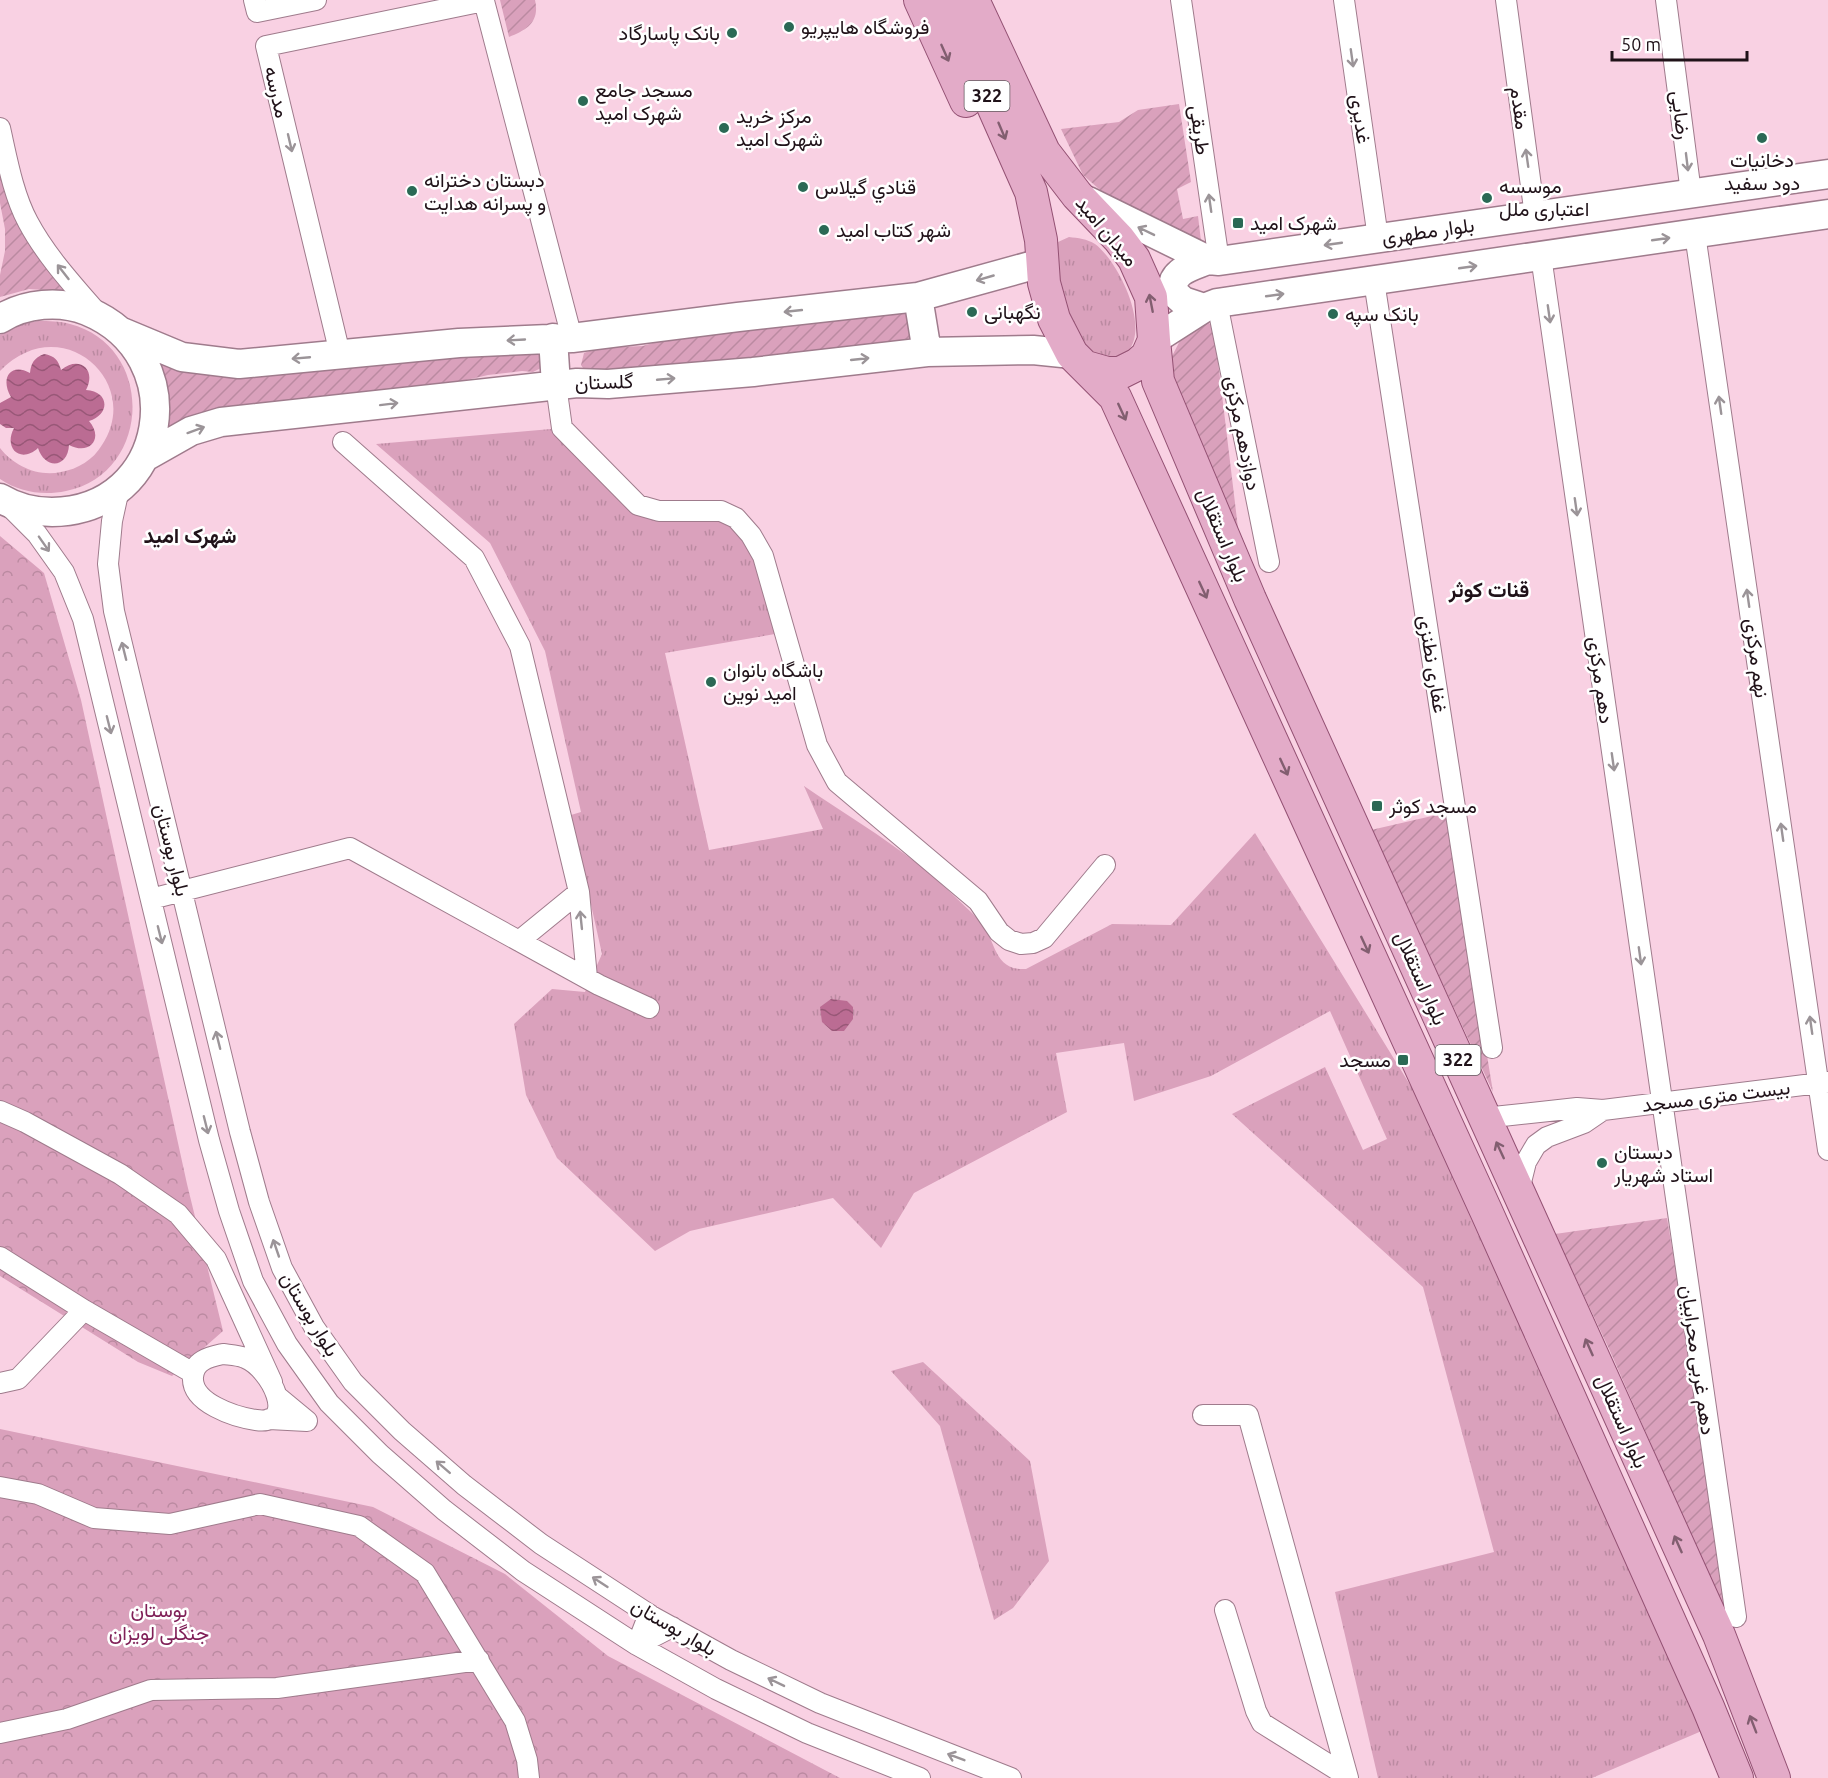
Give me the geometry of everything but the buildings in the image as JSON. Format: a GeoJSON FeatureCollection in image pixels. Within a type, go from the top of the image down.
{"type":"FeatureCollection","features":[{"type":"Feature","properties":{"kind":"main road"},"geometry":{"type":"LineString","coordinates":[[921,0],[988,151],[1010,176],[1031,192],[1041,240],[1044,284],[1054,319],[1079,361],[1107,373],[1127,371],[1147,356],[1154,340],[1211,306]]}},
{"type":"Feature","properties":{"kind":"main road","name":"322"},"geometry":{"type":"LineString","coordinates":[[946,0],[1031,192]]}},
{"type":"Feature","properties":{"kind":"main road","name":"322"},"geometry":{"type":"LineString","coordinates":[[973,0],[1035,135],[1044,152],[1069,185]]}},
{"type":"Feature","properties":{"kind":"main road"},"geometry":{"type":"LineString","coordinates":[[992,0],[1069,185],[1213,260]]}},
{"type":"Feature","properties":{"kind":"main road","name":"بلوار مطهری"},"geometry":{"type":"LineString","coordinates":[[1828,174],[1213,260],[1177,274],[1172,283],[1173,292],[1183,301],[1211,306],[1828,214]]}},
{"type":"Feature","properties":{"kind":"main road","name":"میدان امید"},"geometry":{"type":"LineString","coordinates":[[1069,185],[1119,238],[1134,259],[1150,297],[1154,340]]}},
{"type":"Feature","properties":{"kind":"main road"},"geometry":{"type":"LineString","coordinates":[[0,319],[22,309],[42,305],[62,305],[82,309],[182,357],[239,364],[459,344],[562,338],[918,297],[1041,262]]}},
{"type":"Feature","properties":{"kind":"main road"},"geometry":{"type":"LineString","coordinates":[[918,297],[927,352]]}},
{"type":"Feature","properties":{"kind":"main road"},"geometry":{"type":"LineString","coordinates":[[2,499],[33,510],[64,512],[84,508],[119,489],[144,457],[152,438],[156,418],[156,398],[152,378],[144,359],[132,342],[112,324]]}},
{"type":"Feature","properties":{"kind":"main road"},"geometry":{"type":"LineString","coordinates":[[562,338],[566,384]]}},
{"type":"Feature","properties":{"kind":"main road","name":"بلوار استقلال"},"geometry":{"type":"LineString","coordinates":[[1154,340],[1158,381],[1254,609],[1719,1635],[1774,1778]]}},
{"type":"Feature","properties":{"kind":"main road","name":"گلستان"},"geometry":{"type":"LineString","coordinates":[[144,457],[191,431],[221,422],[566,384],[608,384],[753,372],[927,352],[1033,350],[1079,361]]}},
{"type":"Feature","properties":{"kind":"main road","name":"بلوار استقلال"},"geometry":{"type":"LineString","coordinates":[[1079,361],[1115,397],[1487,1213],[1708,1707],[1737,1778]]}},
{"type":"Feature","properties":{"kind":"main road"},"geometry":{"type":"LineString","coordinates":[[1146,465],[1147,447],[1161,440],[1175,441],[1193,464]]}},
{"type":"Feature","properties":{"kind":"street"},"geometry":{"type":"LineString","coordinates":[[256,6],[316,0]]}},
{"type":"Feature","properties":{"kind":"street","name":"طریقی"},"geometry":{"type":"LineString","coordinates":[[1181,0],[1213,260]]}},
{"type":"Feature","properties":{"kind":"street","name":"غدیری"},"geometry":{"type":"LineString","coordinates":[[1344,0],[1378,238]]}},
{"type":"Feature","properties":{"kind":"street","name":"مقدم"},"geometry":{"type":"LineString","coordinates":[[1506,0],[1535,216]]}},
{"type":"Feature","properties":{"kind":"street","name":"رضایی"},"geometry":{"type":"LineString","coordinates":[[1666,0],[1691,194]]}},
{"type":"Feature","properties":{"kind":"street"},"geometry":{"type":"LineString","coordinates":[[484,1],[562,338]]}},
{"type":"Feature","properties":{"kind":"street","name":"مدرسه"},"geometry":{"type":"LineString","coordinates":[[340,354],[266,46],[484,1]]}},
{"type":"Feature","properties":{"kind":"street"},"geometry":{"type":"LineString","coordinates":[[0,128],[16,191],[27,221],[68,279],[112,324]]}},
{"type":"Feature","properties":{"kind":"street","name":"نهم مرکزی"},"geometry":{"type":"LineString","coordinates":[[1695,234],[1824,1082],[1828,1150]]}},
{"type":"Feature","properties":{"kind":"street","name":"دهم مرکزی"},"geometry":{"type":"LineString","coordinates":[[1541,256],[1661,1104]]}},
{"type":"Feature","properties":{"kind":"street","name":"غفاری نطنزی"},"geometry":{"type":"LineString","coordinates":[[1374,280],[1492,1048]]}},
{"type":"Feature","properties":{"kind":"street","name":"دوازدهم مرکزی"},"geometry":{"type":"LineString","coordinates":[[1211,306],[1269,562]]}},
{"type":"Feature","properties":{"kind":"street"},"geometry":{"type":"LineString","coordinates":[[566,384],[562,428],[638,505],[659,511],[721,512],[736,518],[751,535],[763,556],[817,745],[837,782],[978,901],[999,932],[1009,940],[1021,944],[1033,943],[1044,938],[1105,865]]}},
{"type":"Feature","properties":{"kind":"street"},"geometry":{"type":"LineString","coordinates":[[343,442],[474,558],[520,646],[579,892],[587,978]]}},
{"type":"Feature","properties":{"kind":"street","name":"بلوار بوستان"},"geometry":{"type":"LineString","coordinates":[[119,489],[112,521],[108,564],[114,611],[259,1202],[282,1268],[314,1327],[353,1382],[402,1431],[464,1485],[542,1544],[649,1614],[731,1660],[820,1703],[1011,1778]]}},
{"type":"Feature","properties":{"kind":"street","name":"بلوار بوستان"},"geometry":{"type":"LineString","coordinates":[[2,499],[37,534],[64,572],[83,619],[209,1140],[229,1211],[253,1281],[287,1344],[329,1403],[380,1454],[444,1510],[523,1571],[637,1645],[716,1689],[807,1733],[920,1778]]}},
{"type":"Feature","properties":{"kind":"street"},"geometry":{"type":"LineString","coordinates":[[151,899],[350,848],[587,978],[649,1008]]}},
{"type":"Feature","properties":{"kind":"street"},"geometry":{"type":"LineString","coordinates":[[519,941],[579,892]]}},
{"type":"Feature","properties":{"kind":"street","name":"بیست متری مسجد"},"geometry":{"type":"LineString","coordinates":[[1484,1118],[1577,1108],[1604,1110],[1661,1104],[1824,1082]]}},
{"type":"Feature","properties":{"kind":"street","name":"دهم غربی محرابیان"},"geometry":{"type":"LineString","coordinates":[[1661,1104],[1736,1617]]}},
{"type":"Feature","properties":{"kind":"street","name":"بیست متری مسجد"},"geometry":{"type":"LineString","coordinates":[[1519,1190],[1526,1162],[1536,1145],[1546,1137],[1584,1123],[1604,1110]]}},
{"type":"Feature","properties":{"kind":"street"},"geometry":{"type":"LineString","coordinates":[[0,1111],[25,1122],[120,1174],[178,1214],[216,1259],[242,1314],[275,1389],[279,1406],[269,1419]]}},
{"type":"Feature","properties":{"kind":"street"},"geometry":{"type":"LineString","coordinates":[[229,1211],[259,1202]]}},
{"type":"Feature","properties":{"kind":"street"},"geometry":{"type":"LineString","coordinates":[[0,1257],[84,1310],[193,1373]]}},
{"type":"Feature","properties":{"kind":"street"},"geometry":{"type":"LineString","coordinates":[[0,1383],[18,1379],[84,1310]]}},
{"type":"Feature","properties":{"kind":"street"},"geometry":{"type":"LineString","coordinates":[[235,1355],[242,1314]]}},
{"type":"Feature","properties":{"kind":"street"},"geometry":{"type":"LineString","coordinates":[[307,1421],[275,1389],[256,1364],[246,1358],[223,1354],[206,1358],[198,1364],[193,1373],[193,1384],[197,1393],[219,1408],[250,1419],[260,1420],[307,1421],[353,1382]]}},
{"type":"Feature","properties":{"kind":"street"},"geometry":{"type":"LineString","coordinates":[[1203,1415],[1248,1415],[1347,1777]]}},
{"type":"Feature","properties":{"kind":"street"},"geometry":{"type":"LineString","coordinates":[[0,1487],[38,1494],[94,1518],[170,1524],[260,1504],[359,1526],[425,1573],[515,1721],[527,1760],[529,1778]]}},
{"type":"Feature","properties":{"kind":"street"},"geometry":{"type":"LineString","coordinates":[[1225,1610],[1256,1711],[1262,1723],[1347,1777]]}},
{"type":"Feature","properties":{"kind":"street"},"geometry":{"type":"LineString","coordinates":[[637,1645],[649,1614]]}},
{"type":"Feature","properties":{"kind":"street"},"geometry":{"type":"LineString","coordinates":[[637,1645],[672,1627]]}},
{"type":"Feature","properties":{"kind":"street"},"geometry":{"type":"LineString","coordinates":[[0,1733],[67,1719],[151,1690],[277,1688],[479,1660]]}},
{"type":"Feature","properties":{"kind":"green space"},"geometry":{"type":"Polygon","coordinates":[[[500,0],[535,0],[534,20],[526,28],[509,37],[500,0]]]}},
{"type":"Feature","properties":{"kind":"green space"},"geometry":{"type":"Polygon","coordinates":[[[1179,104],[1191,182],[1177,189],[1183,219],[1198,216],[1201,241],[1107,196],[1083,175],[1061,129],[1119,122],[1138,110],[1179,104]]]}},
{"type":"Feature","properties":{"kind":"green space"},"geometry":{"type":"Polygon","coordinates":[[[0,160],[72,292],[29,289],[0,297],[5,229],[0,203],[0,160]]]}},
{"type":"Feature","properties":{"kind":"green space"},"geometry":{"type":"Polygon","coordinates":[[[1069,237],[1095,244],[1104,252],[1121,278],[1133,310],[1135,325],[1134,339],[1129,350],[1122,355],[1108,360],[1085,349],[1066,321],[1054,248],[1058,242],[1069,237]]]}},
{"type":"Feature","properties":{"kind":"green space"},"geometry":{"type":"Polygon","coordinates":[[[902,311],[909,318],[913,337],[905,343],[644,369],[585,371],[581,365],[584,353],[598,348],[643,346],[659,341],[902,311]]]}},
{"type":"Feature","properties":{"kind":"green space"},"geometry":{"type":"Polygon","coordinates":[[[38,321],[70,324],[98,337],[118,357],[129,382],[132,409],[128,436],[115,461],[94,480],[66,491],[40,493],[23,490],[0,479],[0,448],[12,460],[27,469],[44,473],[67,471],[79,466],[94,455],[102,445],[112,421],[112,398],[104,377],[90,361],[70,350],[48,347],[24,354],[0,371],[0,335],[22,324],[38,321]]]}},
{"type":"Feature","properties":{"kind":"green space"},"geometry":{"type":"Polygon","coordinates":[[[1208,322],[1214,328],[1241,553],[1164,380],[1170,360],[1185,331],[1208,322]]]}},
{"type":"Feature","properties":{"kind":"green space"},"geometry":{"type":"Polygon","coordinates":[[[541,347],[545,366],[533,372],[488,375],[436,387],[165,432],[167,394],[158,358],[541,347]]]}},
{"type":"Feature","properties":{"kind":"green space"},"geometry":{"type":"Polygon","coordinates":[[[551,429],[575,451],[623,505],[649,518],[727,522],[753,550],[775,634],[665,653],[709,850],[823,829],[804,786],[918,864],[979,920],[996,952],[1007,965],[1026,969],[1112,924],[1171,925],[1255,833],[1428,1114],[1704,1730],[1592,1778],[1378,1778],[1335,1592],[1494,1552],[1423,1287],[1232,1114],[1325,1067],[1363,1150],[1387,1139],[1330,1011],[1211,1076],[1134,1101],[1124,1043],[1056,1053],[1067,1112],[914,1193],[881,1248],[833,1198],[690,1231],[655,1251],[557,1158],[526,1095],[514,1024],[552,989],[585,992],[602,954],[571,815],[581,812],[545,651],[490,543],[376,444],[551,429]]]}},
{"type":"Feature","properties":{"kind":"green space"},"geometry":{"type":"Polygon","coordinates":[[[0,536],[44,573],[81,700],[187,1184],[223,1331],[172,1376],[138,1362],[0,1276],[0,536]]]}},
{"type":"Feature","properties":{"kind":"green space"},"geometry":{"type":"Polygon","coordinates":[[[1445,813],[1468,939],[1493,1092],[1371,830],[1445,813]]]}},
{"type":"Feature","properties":{"kind":"green space"},"geometry":{"type":"Polygon","coordinates":[[[1667,1218],[1687,1338],[1727,1617],[1610,1351],[1555,1234],[1667,1218]]]}},
{"type":"Feature","properties":{"kind":"green space"},"geometry":{"type":"Polygon","coordinates":[[[923,1362],[1030,1461],[1049,1561],[1013,1608],[994,1620],[940,1426],[891,1371],[923,1362]]]}},
{"type":"Feature","properties":{"kind":"green space","name":"بوستان جنگلی لویزان"},"geometry":{"type":"Polygon","coordinates":[[[0,1429],[373,1507],[505,1574],[608,1656],[840,1778],[0,1778],[0,1429]]]}},
{"type":"Feature","properties":{"kind":"water"},"geometry":{"type":"Polygon","coordinates":[[[44,354],[56,359],[61,370],[74,364],[84,366],[89,376],[86,390],[99,394],[104,403],[101,413],[89,421],[95,433],[92,444],[83,448],[69,445],[65,458],[56,463],[46,460],[38,448],[26,455],[15,452],[11,442],[14,428],[6,428],[0,424],[0,403],[11,397],[7,384],[9,374],[17,370],[30,373],[34,361],[44,354]]]}},
{"type":"Feature","properties":{"kind":"water"},"geometry":{"type":"Polygon","coordinates":[[[831,999],[847,1001],[853,1007],[853,1019],[844,1031],[832,1031],[822,1022],[820,1007],[831,999]]]}},
{"type":"Feature","properties":{"kind":"place","name":"فروشگاه هایپریو"},"geometry":{"type":"Point","coordinates":[789,27]}},
{"type":"Feature","properties":{"kind":"place","name":"بانک پاسارگاد"},"geometry":{"type":"Point","coordinates":[732,33]}},
{"type":"Feature","properties":{"kind":"place","name":"مسجد جامع شهرک امید"},"geometry":{"type":"Point","coordinates":[583,101]}},
{"type":"Feature","properties":{"kind":"place","name":"مرکز خرید شهرک امید"},"geometry":{"type":"Point","coordinates":[724,128]}},
{"type":"Feature","properties":{"kind":"place","name":"دخانیات دود سفید"},"geometry":{"type":"Point","coordinates":[1762,138]}},
{"type":"Feature","properties":{"kind":"place","name":"قنادي گيلاس"},"geometry":{"type":"Point","coordinates":[803,187]}},
{"type":"Feature","properties":{"kind":"place","name":"دبستان دخترانه و پسرانه هدایت"},"geometry":{"type":"Point","coordinates":[412,191]}},
{"type":"Feature","properties":{"kind":"place","name":"موسسه اعتباری ملل"},"geometry":{"type":"Point","coordinates":[1487,198]}},
{"type":"Feature","properties":{"kind":"place","name":"شهرک امید"},"geometry":{"type":"Point","coordinates":[1238,223]}},
{"type":"Feature","properties":{"kind":"place","name":"شهر کتاب امید"},"geometry":{"type":"Point","coordinates":[824,230]}},
{"type":"Feature","properties":{"kind":"place","name":"نگهبانی"},"geometry":{"type":"Point","coordinates":[972,312]}},
{"type":"Feature","properties":{"kind":"place","name":"بانک سپه"},"geometry":{"type":"Point","coordinates":[1333,314]}},
{"type":"Feature","properties":{"kind":"place","name":"باشگاه بانوان امید نوین"},"geometry":{"type":"Point","coordinates":[711,682]}},
{"type":"Feature","properties":{"kind":"place","name":"مسجد کوثر"},"geometry":{"type":"Point","coordinates":[1377,806]}},
{"type":"Feature","properties":{"kind":"place","name":"مسجد"},"geometry":{"type":"Point","coordinates":[1403,1060]}},
{"type":"Feature","properties":{"kind":"place","name":"دبستان استاد شهریار"},"geometry":{"type":"Point","coordinates":[1602,1163]}},
{"type":"Feature","properties":{"kind":"district","name":"شهرک امید"},"geometry":{"type":"Point","coordinates":[190,536]}},
{"type":"Feature","properties":{"kind":"district","name":"قنات کوثر"},"geometry":{"type":"Point","coordinates":[1489,590]}}]}
